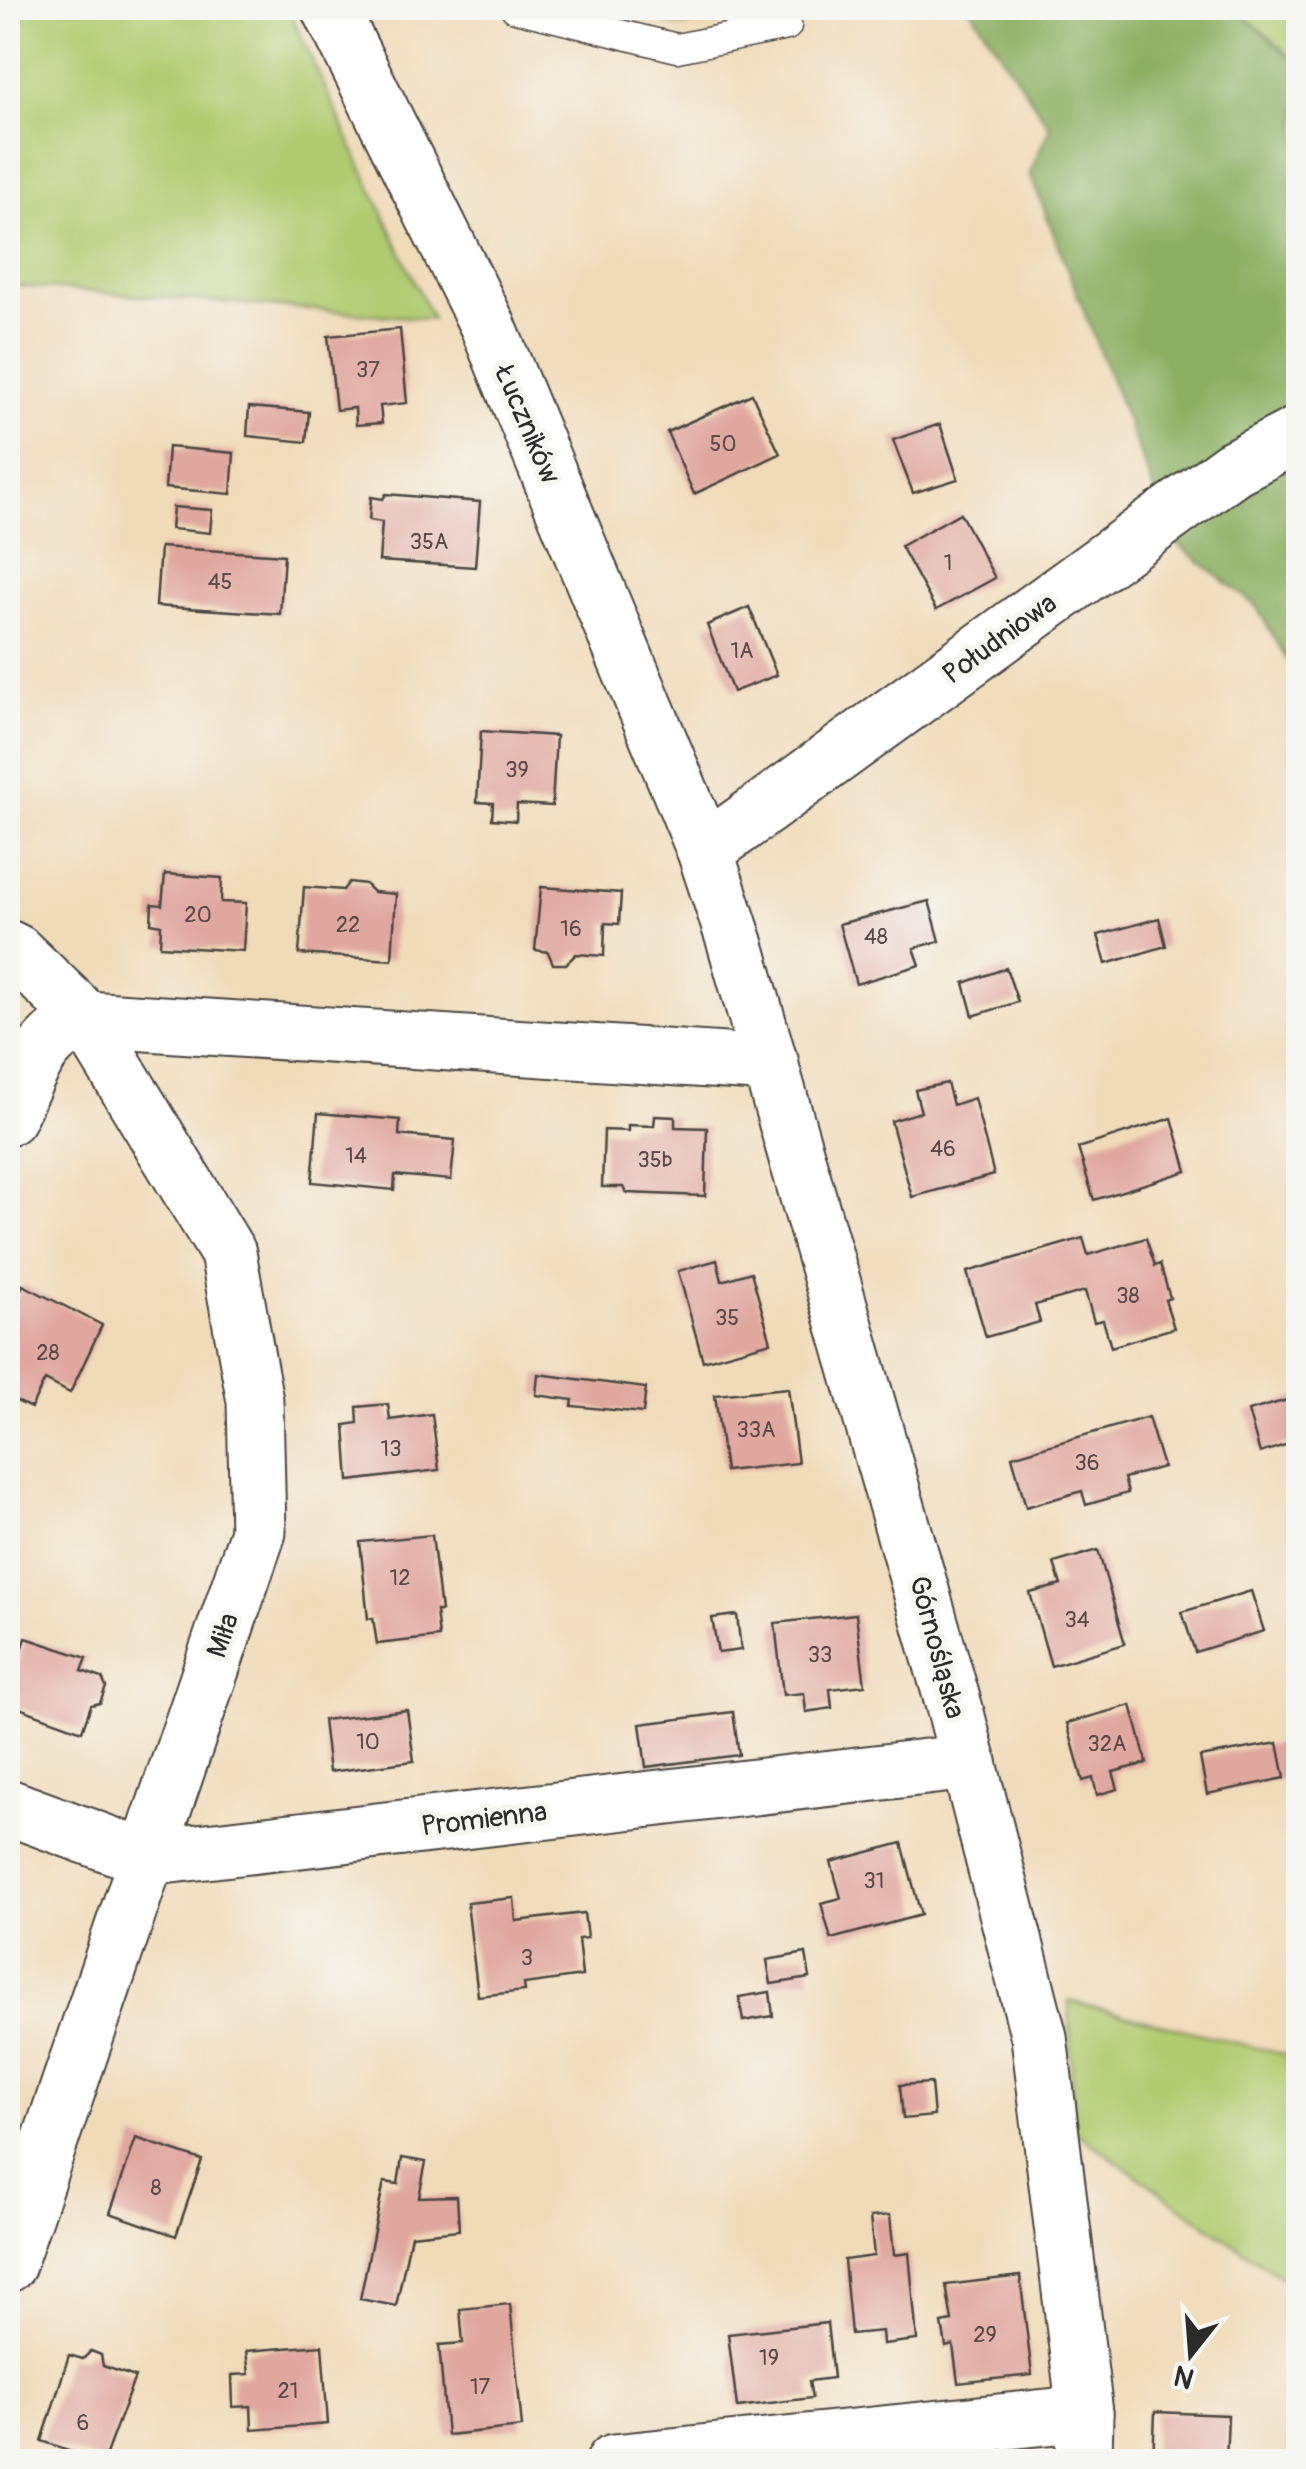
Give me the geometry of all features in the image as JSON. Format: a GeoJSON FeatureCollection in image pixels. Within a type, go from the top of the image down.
{"type":"FeatureCollection","features":[{"type":"Feature","properties":{"kind":"street","name":"Łuczników"},"geometry":{"type":"LineString","coordinates":[[330,8],[486,324],[705,850]]}},
{"type":"Feature","properties":{"kind":"street","name":"Południowa"},"geometry":{"type":"LineString","coordinates":[[705,850],[1233,468],[1298,434]]}},
{"type":"Feature","properties":{"kind":"street","name":"Górnośląska"},"geometry":{"type":"LineString","coordinates":[[705,850],[771,1064],[969,1762],[1039,2037],[1084,2438]]}},
{"type":"Feature","properties":{"kind":"street","name":"Miła"},"geometry":{"type":"LineString","coordinates":[[8,948],[86,1019],[228,1253],[256,1401],[258,1532],[8,2264]]}},
{"type":"Feature","properties":{"kind":"street"},"geometry":{"type":"LineString","coordinates":[[8,1117],[42,1048],[63,1029],[86,1019],[771,1064]]}},
{"type":"Feature","properties":{"kind":"street","name":"Promienna"},"geometry":{"type":"LineString","coordinates":[[8,1807],[146,1858],[969,1762]]}},
{"type":"Feature","properties":{"kind":"street"},"geometry":{"type":"LineString","coordinates":[[614,2462],[1084,2438]]}},
{"type":"Feature","properties":{"kind":"lane"},"geometry":{"type":"LineString","coordinates":[[515,8],[677,48],[787,26]]}},
{"type":"Feature","properties":{"kind":"green space"},"geometry":{"type":"Polygon","coordinates":[[[8,8],[288,8],[432,319],[8,285],[8,8]]]}},
{"type":"Feature","properties":{"kind":"green space"},"geometry":{"type":"Polygon","coordinates":[[[607,8],[721,8],[724,19],[680,26],[607,8]]]}},
{"type":"Feature","properties":{"kind":"green space"},"geometry":{"type":"Polygon","coordinates":[[[970,8],[1235,8],[1298,63],[1298,679],[1256,606],[1174,541],[1030,173],[1050,127],[970,8]]]}},
{"type":"Feature","properties":{"kind":"green space"},"geometry":{"type":"Polygon","coordinates":[[[1235,8],[1298,8],[1298,63],[1235,8]]]}},
{"type":"Feature","properties":{"kind":"green space"},"geometry":{"type":"Polygon","coordinates":[[[1069,2001],[1298,2058],[1298,2289],[1074,2131],[1069,2001]]]}},
{"type":"Feature","properties":{"kind":"building"},"geometry":{"type":"Polygon","coordinates":[[[400,329],[407,403],[380,406],[382,423],[356,425],[355,408],[336,410],[328,336],[400,329]]]}},
{"type":"Feature","properties":{"kind":"building"},"geometry":{"type":"Polygon","coordinates":[[[752,394],[780,454],[694,494],[667,432],[752,394]]]}},
{"type":"Feature","properties":{"kind":"building"},"geometry":{"type":"Polygon","coordinates":[[[249,407],[309,412],[306,442],[247,436],[249,407]]]}},
{"type":"Feature","properties":{"kind":"building"},"geometry":{"type":"Polygon","coordinates":[[[940,424],[958,479],[913,493],[893,440],[940,424]]]}},
{"type":"Feature","properties":{"kind":"building"},"geometry":{"type":"Polygon","coordinates":[[[168,447],[234,453],[231,494],[165,488],[168,447]]]}},
{"type":"Feature","properties":{"kind":"building"},"geometry":{"type":"Polygon","coordinates":[[[386,494],[480,502],[475,567],[379,561],[382,522],[369,520],[371,497],[383,499],[386,494]]]}},
{"type":"Feature","properties":{"kind":"building"},"geometry":{"type":"Polygon","coordinates":[[[173,507],[212,510],[210,533],[171,529],[173,507]]]}},
{"type":"Feature","properties":{"kind":"building"},"geometry":{"type":"Polygon","coordinates":[[[960,513],[995,578],[936,610],[901,546],[960,513]]]}},
{"type":"Feature","properties":{"kind":"building"},"geometry":{"type":"Polygon","coordinates":[[[160,547],[284,555],[280,614],[156,606],[160,547]]]}},
{"type":"Feature","properties":{"kind":"building"},"geometry":{"type":"Polygon","coordinates":[[[749,607],[777,675],[733,692],[707,625],[749,607]]]}},
{"type":"Feature","properties":{"kind":"building"},"geometry":{"type":"Polygon","coordinates":[[[481,731],[556,736],[552,806],[517,804],[516,821],[492,819],[493,803],[477,802],[481,731]]]}},
{"type":"Feature","properties":{"kind":"building"},"geometry":{"type":"Polygon","coordinates":[[[165,874],[222,878],[221,902],[246,903],[243,951],[160,946],[161,925],[151,923],[152,904],[162,905],[165,874]]]}},
{"type":"Feature","properties":{"kind":"building"},"geometry":{"type":"Polygon","coordinates":[[[349,882],[365,884],[373,892],[396,894],[392,960],[299,954],[304,887],[343,890],[349,882]]]}},
{"type":"Feature","properties":{"kind":"building"},"geometry":{"type":"Polygon","coordinates":[[[541,887],[621,893],[619,924],[605,923],[604,956],[576,954],[566,964],[553,964],[548,952],[535,950],[541,887]]]}},
{"type":"Feature","properties":{"kind":"building"},"geometry":{"type":"Polygon","coordinates":[[[929,901],[940,941],[914,948],[920,965],[856,984],[839,924],[929,901]]]}},
{"type":"Feature","properties":{"kind":"building"},"geometry":{"type":"Polygon","coordinates":[[[1159,918],[1166,946],[1106,964],[1098,935],[1159,918]]]}},
{"type":"Feature","properties":{"kind":"building"},"geometry":{"type":"Polygon","coordinates":[[[1006,968],[1018,1002],[973,1016],[964,983],[1006,968]]]}},
{"type":"Feature","properties":{"kind":"building"},"geometry":{"type":"Polygon","coordinates":[[[947,1083],[953,1105],[974,1098],[994,1175],[912,1197],[891,1121],[921,1112],[915,1090],[947,1083]]]}},
{"type":"Feature","properties":{"kind":"building"},"geometry":{"type":"Polygon","coordinates":[[[318,1113],[400,1120],[399,1135],[455,1140],[451,1180],[395,1175],[394,1190],[312,1182],[318,1113]]]}},
{"type":"Feature","properties":{"kind":"building"},"geometry":{"type":"Polygon","coordinates":[[[655,1116],[675,1117],[675,1127],[707,1128],[705,1196],[626,1193],[623,1187],[602,1187],[604,1130],[628,1131],[628,1125],[654,1126],[655,1116]]]}},
{"type":"Feature","properties":{"kind":"building"},"geometry":{"type":"Polygon","coordinates":[[[1172,1118],[1187,1171],[1094,1200],[1078,1148],[1172,1118]]]}},
{"type":"Feature","properties":{"kind":"building"},"geometry":{"type":"Polygon","coordinates":[[[1083,1238],[1088,1255],[1146,1238],[1155,1266],[1160,1264],[1174,1328],[1111,1347],[1103,1320],[1094,1322],[1085,1291],[1035,1305],[1040,1322],[986,1337],[967,1272],[1083,1238]]]}},
{"type":"Feature","properties":{"kind":"building"},"geometry":{"type":"Polygon","coordinates":[[[717,1260],[722,1281],[751,1272],[771,1342],[703,1361],[678,1271],[717,1260]]]}},
{"type":"Feature","properties":{"kind":"building"},"geometry":{"type":"Polygon","coordinates":[[[23,1285],[102,1325],[70,1393],[45,1380],[31,1408],[8,1397],[8,1315],[23,1285]]]}},
{"type":"Feature","properties":{"kind":"building"},"geometry":{"type":"Polygon","coordinates":[[[538,1374],[646,1388],[643,1413],[572,1406],[573,1400],[536,1395],[538,1374]]]}},
{"type":"Feature","properties":{"kind":"building"},"geometry":{"type":"Polygon","coordinates":[[[788,1388],[798,1463],[725,1471],[715,1395],[788,1388]]]}},
{"type":"Feature","properties":{"kind":"building"},"geometry":{"type":"Polygon","coordinates":[[[1298,1397],[1298,1441],[1260,1453],[1248,1411],[1298,1397]]]}},
{"type":"Feature","properties":{"kind":"building"},"geometry":{"type":"Polygon","coordinates":[[[388,1404],[390,1420],[432,1414],[439,1470],[349,1481],[345,1425],[358,1423],[357,1407],[388,1404]]]}},
{"type":"Feature","properties":{"kind":"building"},"geometry":{"type":"Polygon","coordinates":[[[1148,1417],[1163,1467],[1124,1478],[1128,1493],[1086,1505],[1082,1491],[1026,1507],[1012,1456],[1148,1417]]]}},
{"type":"Feature","properties":{"kind":"building"},"geometry":{"type":"Polygon","coordinates":[[[432,1535],[441,1611],[436,1611],[439,1637],[377,1644],[373,1618],[368,1619],[360,1542],[432,1535]]]}},
{"type":"Feature","properties":{"kind":"building"},"geometry":{"type":"Polygon","coordinates":[[[1098,1550],[1125,1644],[1051,1666],[1030,1593],[1061,1585],[1054,1563],[1098,1550]]]}},
{"type":"Feature","properties":{"kind":"building"},"geometry":{"type":"Polygon","coordinates":[[[1251,1591],[1264,1631],[1195,1652],[1182,1612],[1251,1591]]]}},
{"type":"Feature","properties":{"kind":"building"},"geometry":{"type":"Polygon","coordinates":[[[856,1614],[865,1685],[830,1689],[832,1708],[806,1712],[804,1693],[783,1695],[775,1623],[856,1614]]]}},
{"type":"Feature","properties":{"kind":"building"},"geometry":{"type":"Polygon","coordinates":[[[737,1615],[741,1650],[718,1653],[712,1618],[737,1615]]]}},
{"type":"Feature","properties":{"kind":"building"},"geometry":{"type":"Polygon","coordinates":[[[26,1638],[87,1658],[82,1671],[102,1678],[106,1687],[100,1703],[91,1705],[82,1731],[8,1704],[8,1691],[26,1638]]]}},
{"type":"Feature","properties":{"kind":"building"},"geometry":{"type":"Polygon","coordinates":[[[1131,1705],[1147,1763],[1113,1772],[1118,1789],[1097,1795],[1093,1778],[1083,1781],[1067,1723],[1131,1705]]]}},
{"type":"Feature","properties":{"kind":"building"},"geometry":{"type":"Polygon","coordinates":[[[407,1710],[414,1761],[329,1772],[323,1720],[407,1710]]]}},
{"type":"Feature","properties":{"kind":"building"},"geometry":{"type":"Polygon","coordinates":[[[733,1712],[739,1755],[646,1767],[640,1724],[733,1712]]]}},
{"type":"Feature","properties":{"kind":"building"},"geometry":{"type":"Polygon","coordinates":[[[1278,1743],[1285,1778],[1207,1794],[1200,1757],[1278,1743]]]}},
{"type":"Feature","properties":{"kind":"building"},"geometry":{"type":"Polygon","coordinates":[[[902,1843],[921,1915],[831,1939],[821,1903],[841,1898],[831,1862],[902,1843]]]}},
{"type":"Feature","properties":{"kind":"building"},"geometry":{"type":"Polygon","coordinates":[[[514,1898],[516,1921],[584,1913],[587,1938],[578,1939],[582,1976],[524,1984],[525,1991],[478,1996],[467,1903],[514,1898]]]}},
{"type":"Feature","properties":{"kind":"building"},"geometry":{"type":"Polygon","coordinates":[[[806,1953],[810,1978],[771,1984],[767,1960],[806,1953]]]}},
{"type":"Feature","properties":{"kind":"building"},"geometry":{"type":"Polygon","coordinates":[[[770,1992],[773,2016],[743,2021],[739,1997],[770,1992]]]}},
{"type":"Feature","properties":{"kind":"building"},"geometry":{"type":"Polygon","coordinates":[[[931,2083],[934,2116],[903,2119],[900,2085],[931,2083]]]}},
{"type":"Feature","properties":{"kind":"building"},"geometry":{"type":"Polygon","coordinates":[[[136,2138],[202,2160],[176,2236],[110,2213],[136,2138]]]}},
{"type":"Feature","properties":{"kind":"building"},"geometry":{"type":"Polygon","coordinates":[[[402,2158],[426,2162],[419,2197],[457,2196],[459,2230],[411,2235],[396,2306],[360,2299],[384,2182],[398,2184],[402,2158]]]}},
{"type":"Feature","properties":{"kind":"building"},"geometry":{"type":"Polygon","coordinates":[[[890,2215],[894,2255],[909,2253],[917,2340],[883,2344],[882,2331],[851,2334],[844,2260],[874,2256],[870,2217],[890,2215]]]}},
{"type":"Feature","properties":{"kind":"building"},"geometry":{"type":"Polygon","coordinates":[[[1020,2276],[1032,2375],[958,2383],[953,2345],[946,2347],[942,2323],[952,2321],[946,2285],[1020,2276]]]}},
{"type":"Feature","properties":{"kind":"building"},"geometry":{"type":"Polygon","coordinates":[[[510,2304],[522,2427],[447,2435],[439,2345],[463,2343],[460,2309],[510,2304]]]}},
{"type":"Feature","properties":{"kind":"building"},"geometry":{"type":"Polygon","coordinates":[[[827,2323],[833,2378],[809,2381],[812,2398],[737,2407],[728,2334],[827,2323]]]}},
{"type":"Feature","properties":{"kind":"building"},"geometry":{"type":"Polygon","coordinates":[[[322,2345],[328,2424],[252,2430],[251,2406],[233,2407],[232,2375],[249,2374],[246,2351],[322,2345]]]}},
{"type":"Feature","properties":{"kind":"building"},"geometry":{"type":"Polygon","coordinates":[[[91,2351],[101,2355],[103,2366],[135,2377],[103,2462],[42,2441],[69,2355],[83,2359],[91,2351]]]}},
{"type":"Feature","properties":{"kind":"building"},"geometry":{"type":"Polygon","coordinates":[[[1155,2412],[1228,2415],[1226,2462],[1153,2462],[1155,2412]]]}}]}
